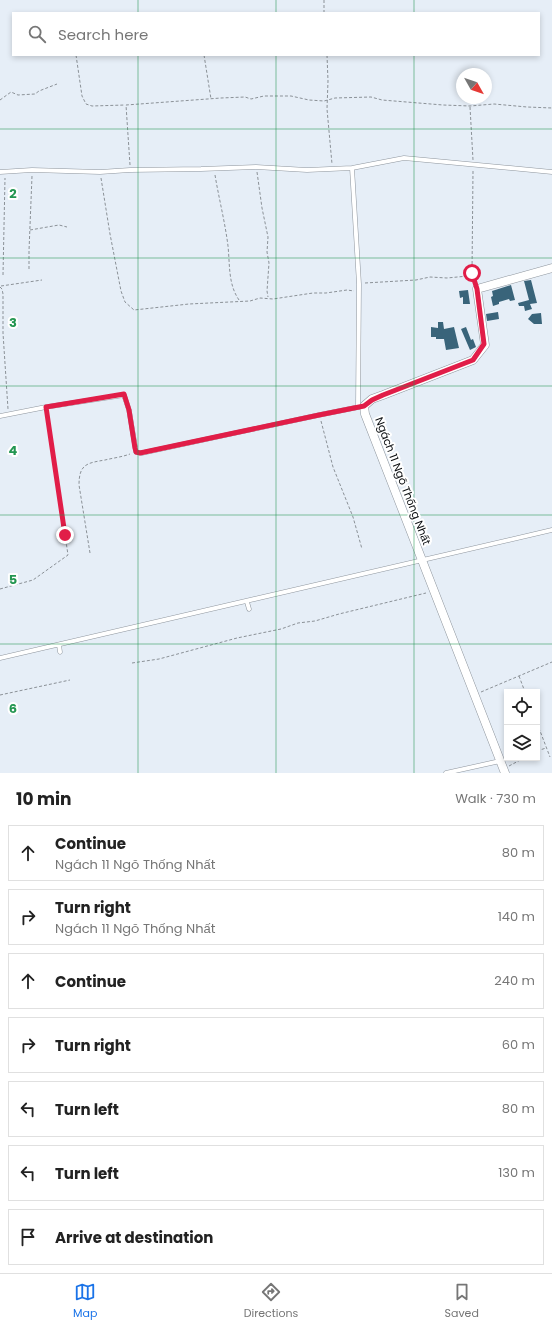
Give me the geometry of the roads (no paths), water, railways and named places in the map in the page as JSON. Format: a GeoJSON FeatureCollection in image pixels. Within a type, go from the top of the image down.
{"type":"FeatureCollection","features":[{"type":"Feature","properties":{"kind":"street","name":"Ngách 11 Ngõ Thống Nhất"},"geometry":{"type":"LineString","coordinates":[[503,768],[361,407],[383,395],[473,360],[484,344],[477,289],[552,268]]}},
{"type":"Feature","properties":{"kind":"lane"},"geometry":{"type":"LineString","coordinates":[[2,171],[32,170],[100,172],[214,168],[307,170],[352,168],[404,158],[552,172]]}},
{"type":"Feature","properties":{"kind":"lane"},"geometry":{"type":"LineString","coordinates":[[0,416],[46,407],[125,395],[136,452],[142,453],[361,407],[359,284],[352,168]]}},
{"type":"Feature","properties":{"kind":"lane"},"geometry":{"type":"LineString","coordinates":[[0,658],[247,602],[552,530]]}},
{"type":"Feature","properties":{"kind":"lane"},"geometry":{"type":"LineString","coordinates":[[483,546],[485,552]]}},
{"type":"Feature","properties":{"kind":"lane"},"geometry":{"type":"LineString","coordinates":[[247,602],[249,609]]}},
{"type":"Feature","properties":{"kind":"lane"},"geometry":{"type":"LineString","coordinates":[[59,645],[60,652]]}},
{"type":"Feature","properties":{"kind":"lane"},"geometry":{"type":"LineString","coordinates":[[446,773],[503,768]]}}]}
